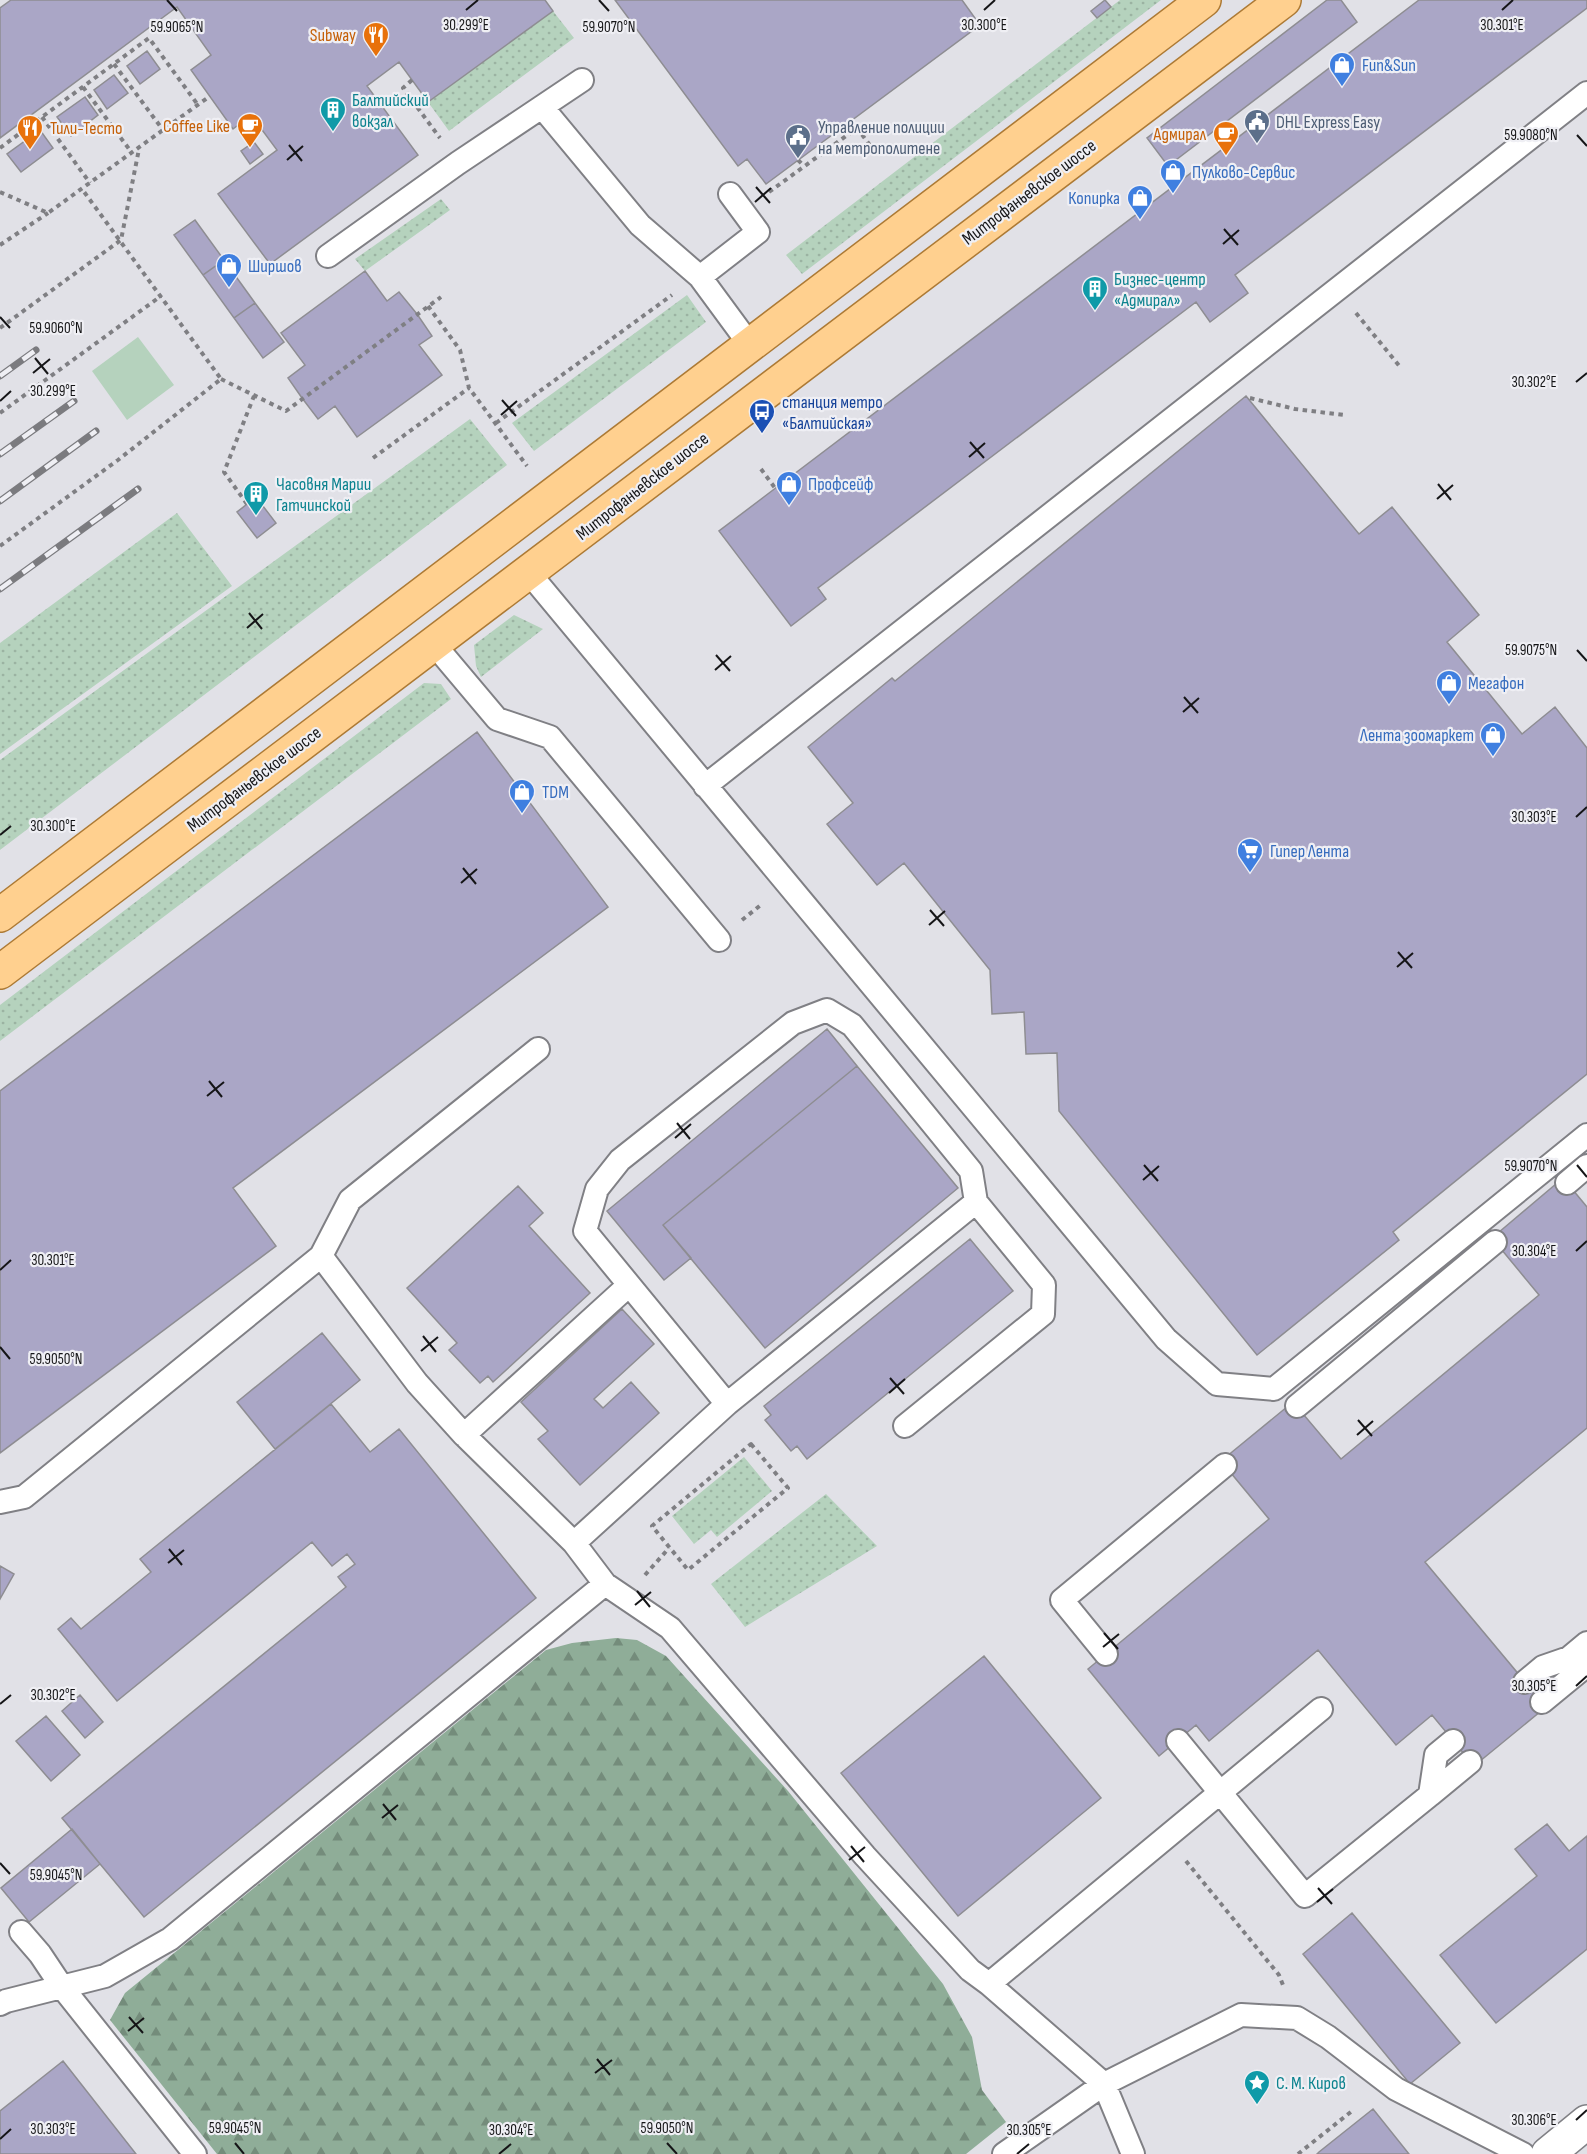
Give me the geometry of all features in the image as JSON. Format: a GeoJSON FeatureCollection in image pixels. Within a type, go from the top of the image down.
{"type":"FeatureCollection","features":[{"type":"Feature","properties":{"kind":"main road"},"geometry":{"type":"LineString","coordinates":[[0,915],[1204,0]]}},
{"type":"Feature","properties":{"kind":"main road","name":"Митрофаньевское шоссе"},"geometry":{"type":"LineString","coordinates":[[0,972],[1284,0]]}},
{"type":"Feature","properties":{"kind":"street"},"geometry":{"type":"LineString","coordinates":[[1548,2154],[1587,2122]]}},
{"type":"Feature","properties":{"kind":"lane"},"geometry":{"type":"LineString","coordinates":[[328,256],[458,163],[582,80]]}},
{"type":"Feature","properties":{"kind":"lane"},"geometry":{"type":"LineString","coordinates":[[705,786],[1587,93]]}},
{"type":"Feature","properties":{"kind":"lane"},"geometry":{"type":"LineString","coordinates":[[542,107],[640,225],[700,276],[750,345]]}},
{"type":"Feature","properties":{"kind":"lane"},"geometry":{"type":"LineString","coordinates":[[700,276],[758,232],[730,194]]}},
{"type":"Feature","properties":{"kind":"lane"},"geometry":{"type":"LineString","coordinates":[[529,573],[1166,1339],[1217,1384],[1275,1389],[1587,1135]]}},
{"type":"Feature","properties":{"kind":"lane"},"geometry":{"type":"LineString","coordinates":[[433,643],[497,719],[550,737],[719,940]]}},
{"type":"Feature","properties":{"kind":"lane"},"geometry":{"type":"LineString","coordinates":[[727,1404],[585,1231],[597,1189],[620,1160],[793,1023],[827,1010],[852,1025],[971,1171],[976,1202],[1044,1285],[1043,1314],[905,1426]]}},
{"type":"Feature","properties":{"kind":"lane"},"geometry":{"type":"LineString","coordinates":[[0,1502],[24,1497],[321,1256],[350,1200],[538,1049]]}},
{"type":"Feature","properties":{"kind":"lane"},"geometry":{"type":"LineString","coordinates":[[1567,1183],[1587,1166]]}},
{"type":"Feature","properties":{"kind":"lane"},"geometry":{"type":"LineString","coordinates":[[574,1543],[727,1404],[976,1202]]}},
{"type":"Feature","properties":{"kind":"lane"},"geometry":{"type":"LineString","coordinates":[[1297,1406],[1495,1242]]}},
{"type":"Feature","properties":{"kind":"lane"},"geometry":{"type":"LineString","coordinates":[[321,1256],[417,1383],[464,1435],[574,1543],[604,1584],[670,1628],[865,1856],[970,1970],[1104,2084],[1133,2154]]}},
{"type":"Feature","properties":{"kind":"lane"},"geometry":{"type":"LineString","coordinates":[[464,1435],[629,1285]]}},
{"type":"Feature","properties":{"kind":"lane"},"geometry":{"type":"LineString","coordinates":[[1106,1654],[1062,1600],[1225,1465]]}},
{"type":"Feature","properties":{"kind":"lane"},"geometry":{"type":"LineString","coordinates":[[0,2004],[105,1976],[170,1939],[604,1584]]}},
{"type":"Feature","properties":{"kind":"lane"},"geometry":{"type":"LineString","coordinates":[[1525,1682],[1542,1667],[1569,1658],[1587,1643]]}},
{"type":"Feature","properties":{"kind":"lane"},"geometry":{"type":"LineString","coordinates":[[1542,1702],[1587,1665]]}},
{"type":"Feature","properties":{"kind":"lane"},"geometry":{"type":"LineString","coordinates":[[989,1984],[1322,1709]]}},
{"type":"Feature","properties":{"kind":"lane"},"geometry":{"type":"LineString","coordinates":[[1178,1741],[1305,1896],[1470,1762]]}},
{"type":"Feature","properties":{"kind":"lane"},"geometry":{"type":"LineString","coordinates":[[1430,1795],[1436,1755],[1453,1741]]}},
{"type":"Feature","properties":{"kind":"lane"},"geometry":{"type":"LineString","coordinates":[[21,1932],[195,2154]]}},
{"type":"Feature","properties":{"kind":"lane"},"geometry":{"type":"LineString","coordinates":[[1010,2152],[1104,2084],[1241,2015],[1297,2018],[1328,2037],[1396,2089],[1522,2154]]}},
{"type":"Feature","properties":{"kind":"path"},"geometry":{"type":"LineString","coordinates":[[0,148],[149,38],[198,105]]}},
{"type":"Feature","properties":{"kind":"path"},"geometry":{"type":"LineString","coordinates":[[114,64],[163,130]]}},
{"type":"Feature","properties":{"kind":"path"},"geometry":{"type":"LineString","coordinates":[[412,80],[403,88],[419,110]]}},
{"type":"Feature","properties":{"kind":"path"},"geometry":{"type":"LineString","coordinates":[[83,87],[132,153]]}},
{"type":"Feature","properties":{"kind":"path"},"geometry":{"type":"LineString","coordinates":[[0,245],[210,96]]}},
{"type":"Feature","properties":{"kind":"path"},"geometry":{"type":"LineString","coordinates":[[42,117],[90,183]]}},
{"type":"Feature","properties":{"kind":"path"},"geometry":{"type":"LineString","coordinates":[[770,191],[857,128],[872,148]]}},
{"type":"Feature","properties":{"kind":"path"},"geometry":{"type":"LineString","coordinates":[[0,328],[121,240],[139,148]]}},
{"type":"Feature","properties":{"kind":"path"},"geometry":{"type":"LineString","coordinates":[[798,160],[804,166]]}},
{"type":"Feature","properties":{"kind":"path"},"geometry":{"type":"LineString","coordinates":[[82,189],[221,379],[286,411],[441,297]]}},
{"type":"Feature","properties":{"kind":"path"},"geometry":{"type":"LineString","coordinates":[[1143,189],[1153,202]]}},
{"type":"Feature","properties":{"kind":"path"},"geometry":{"type":"LineString","coordinates":[[0,192],[48,213]]}},
{"type":"Feature","properties":{"kind":"path"},"geometry":{"type":"LineString","coordinates":[[0,413],[160,296]]}},
{"type":"Feature","properties":{"kind":"path"},"geometry":{"type":"LineString","coordinates":[[496,423],[669,297]]}},
{"type":"Feature","properties":{"kind":"path"},"geometry":{"type":"LineString","coordinates":[[428,306],[460,350],[469,388],[527,466]]}},
{"type":"Feature","properties":{"kind":"path"},"geometry":{"type":"LineString","coordinates":[[1354,311],[1401,368]]}},
{"type":"Feature","properties":{"kind":"path"},"geometry":{"type":"LineString","coordinates":[[0,546],[118,460],[221,379]]}},
{"type":"Feature","properties":{"kind":"path"},"geometry":{"type":"LineString","coordinates":[[373,458],[469,388]]}},
{"type":"Feature","properties":{"kind":"path"},"geometry":{"type":"LineString","coordinates":[[247,504],[224,472],[254,396]]}},
{"type":"Feature","properties":{"kind":"path"},"geometry":{"type":"LineString","coordinates":[[1250,398],[1295,409],[1344,416]]}},
{"type":"Feature","properties":{"kind":"path"},"geometry":{"type":"LineString","coordinates":[[761,469],[775,488]]}},
{"type":"Feature","properties":{"kind":"path"},"geometry":{"type":"LineString","coordinates":[[751,1444],[783,1482],[788,1488],[688,1570],[651,1526],[751,1444]]}},
{"type":"Feature","properties":{"kind":"path"},"geometry":{"type":"LineString","coordinates":[[1166,1837],[1279,1974],[1297,2018]]}},
{"type":"Feature","properties":{"kind":"path"},"geometry":{"type":"LineString","coordinates":[[1298,2154],[1352,2110]]}},
{"type":"Feature","properties":{"kind":"green space"},"geometry":{"type":"Polygon","coordinates":[[[1120,0],[1161,0],[802,274],[786,255],[1120,0]]]}},
{"type":"Feature","properties":{"kind":"green space"},"geometry":{"type":"Polygon","coordinates":[[[553,11],[574,38],[449,131],[428,102],[553,11]]]}},
{"type":"Feature","properties":{"kind":"green space"},"geometry":{"type":"Polygon","coordinates":[[[441,199],[450,210],[365,271],[355,259],[441,199]]]}},
{"type":"Feature","properties":{"kind":"green space"},"geometry":{"type":"Polygon","coordinates":[[[687,295],[706,322],[534,451],[512,423],[687,295]]]}},
{"type":"Feature","properties":{"kind":"green space"},"geometry":{"type":"Polygon","coordinates":[[[138,337],[174,385],[127,420],[92,371],[138,337]]]}},
{"type":"Feature","properties":{"kind":"green space"},"geometry":{"type":"Polygon","coordinates":[[[470,419],[507,465],[0,850],[0,760],[470,419]]]}},
{"type":"Feature","properties":{"kind":"green space"},"geometry":{"type":"Polygon","coordinates":[[[177,513],[232,586],[0,754],[0,643],[177,513]]]}},
{"type":"Feature","properties":{"kind":"green space"},"geometry":{"type":"Polygon","coordinates":[[[514,615],[543,629],[481,677],[476,666],[474,645],[514,615]]]}},
{"type":"Feature","properties":{"kind":"green space"},"geometry":{"type":"Polygon","coordinates":[[[424,683],[441,684],[451,699],[0,1041],[0,1005],[424,683]]]}},
{"type":"Feature","properties":{"kind":"green space"},"geometry":{"type":"Polygon","coordinates":[[[744,1457],[772,1491],[717,1537],[711,1530],[694,1544],[672,1516],[744,1457]]]}},
{"type":"Feature","properties":{"kind":"green space"},"geometry":{"type":"Polygon","coordinates":[[[826,1494],[877,1546],[745,1627],[711,1584],[826,1494]]]}},
{"type":"Feature","properties":{"kind":"green space"},"geometry":{"type":"Polygon","coordinates":[[[616,1638],[637,1640],[666,1656],[788,1791],[943,1984],[972,2037],[982,2090],[1006,2122],[966,2154],[217,2154],[110,2020],[125,1993],[546,1650],[572,1643],[616,1638]]]}},
{"type":"Feature","properties":{"kind":"building","name":"Балтийский вокзал"},"geometry":{"type":"Polygon","coordinates":[[[11,0],[545,0],[553,11],[428,102],[399,62],[367,86],[418,155],[270,264],[218,194],[277,150],[251,115],[233,129],[191,70],[211,55],[177,7],[0,138],[0,8],[11,0]]]}},
{"type":"Feature","properties":{"kind":"building"},"geometry":{"type":"Polygon","coordinates":[[[615,0],[962,0],[980,25],[766,184],[747,159],[738,166],[615,0]]]}},
{"type":"Feature","properties":{"kind":"building"},"geometry":{"type":"Polygon","coordinates":[[[1105,0],[1111,7],[1097,18],[1091,11],[1105,0]]]}},
{"type":"Feature","properties":{"kind":"building"},"geometry":{"type":"Polygon","coordinates":[[[1327,0],[1341,0],[1357,22],[1168,166],[1147,138],[1327,0]]]}},
{"type":"Feature","properties":{"kind":"building","name":"Бизнес-центр «Адмирал»"},"geometry":{"type":"Polygon","coordinates":[[[1419,0],[1587,0],[1587,8],[1235,275],[1248,293],[1210,322],[1196,302],[818,588],[826,599],[791,626],[719,531],[1419,0]]]}},
{"type":"Feature","properties":{"kind":"building"},"geometry":{"type":"Polygon","coordinates":[[[147,51],[160,69],[140,84],[127,66],[147,51]]]}},
{"type":"Feature","properties":{"kind":"building"},"geometry":{"type":"Polygon","coordinates":[[[114,75],[128,93],[107,109],[94,90],[114,75]]]}},
{"type":"Feature","properties":{"kind":"building"},"geometry":{"type":"Polygon","coordinates":[[[85,97],[98,115],[71,136],[57,117],[85,97]]]}},
{"type":"Feature","properties":{"kind":"building","name":"Тили-Тесто"},"geometry":{"type":"Polygon","coordinates":[[[40,130],[53,148],[21,172],[7,154],[40,130]]]}},
{"type":"Feature","properties":{"kind":"building"},"geometry":{"type":"Polygon","coordinates":[[[254,142],[263,154],[250,164],[241,151],[254,142]]]}},
{"type":"Feature","properties":{"kind":"building"},"geometry":{"type":"Polygon","coordinates":[[[195,220],[224,260],[203,275],[174,235],[195,220]]]}},
{"type":"Feature","properties":{"kind":"building","name":"Ширшов"},"geometry":{"type":"Polygon","coordinates":[[[224,260],[255,303],[234,318],[203,275],[224,260]]]}},
{"type":"Feature","properties":{"kind":"building"},"geometry":{"type":"Polygon","coordinates":[[[365,271],[387,301],[399,292],[417,314],[432,336],[419,345],[442,375],[357,437],[335,406],[318,419],[302,398],[288,378],[305,365],[281,333],[365,271]]]}},
{"type":"Feature","properties":{"kind":"building"},"geometry":{"type":"Polygon","coordinates":[[[255,303],[284,342],[263,358],[234,318],[255,303]]]}},
{"type":"Feature","properties":{"kind":"building","name":"Гипер Лента"},"geometry":{"type":"Polygon","coordinates":[[[1246,396],[1359,534],[1392,507],[1479,615],[1447,642],[1522,734],[1555,707],[1587,748],[1587,1074],[1393,1232],[1399,1240],[1257,1355],[1059,1111],[1057,1053],[1026,1054],[1024,1012],[992,1014],[990,970],[904,863],[877,885],[827,824],[853,803],[808,747],[892,678],[895,681],[1246,396]]]}},
{"type":"Feature","properties":{"kind":"building","name":"Часовня Марии Гатчинской"},"geometry":{"type":"Polygon","coordinates":[[[256,497],[276,523],[257,538],[237,512],[256,497]]]}},
{"type":"Feature","properties":{"kind":"building"},"geometry":{"type":"Polygon","coordinates":[[[477,732],[608,907],[233,1188],[276,1246],[0,1453],[0,1091],[477,732]]]}},
{"type":"Feature","properties":{"kind":"building"},"geometry":{"type":"Polygon","coordinates":[[[827,1029],[857,1066],[663,1225],[691,1258],[664,1280],[607,1211],[827,1029]]]}},
{"type":"Feature","properties":{"kind":"building"},"geometry":{"type":"Polygon","coordinates":[[[857,1066],[958,1188],[765,1348],[663,1225],[857,1066]]]}},
{"type":"Feature","properties":{"kind":"building"},"geometry":{"type":"Polygon","coordinates":[[[1563,1178],[1587,1207],[1587,1428],[1425,1562],[1546,1707],[1474,1766],[1432,1715],[1396,1745],[1318,1650],[1209,1741],[1196,1725],[1159,1756],[1088,1669],[1269,1519],[1221,1461],[1293,1402],[1341,1459],[1539,1295],[1492,1238],[1563,1178]]]}},
{"type":"Feature","properties":{"kind":"building"},"geometry":{"type":"Polygon","coordinates":[[[518,1186],[543,1213],[529,1226],[590,1293],[493,1382],[488,1376],[480,1383],[449,1350],[457,1343],[407,1288],[518,1186]]]}},
{"type":"Feature","properties":{"kind":"building"},"geometry":{"type":"Polygon","coordinates":[[[970,1239],[1013,1291],[807,1459],[797,1446],[791,1451],[765,1420],[771,1415],[764,1406],[970,1239]]]}},
{"type":"Feature","properties":{"kind":"building"},"geometry":{"type":"Polygon","coordinates":[[[622,1309],[654,1344],[594,1399],[603,1408],[631,1382],[659,1413],[580,1485],[538,1439],[548,1431],[521,1402],[622,1309]]]}},
{"type":"Feature","properties":{"kind":"building"},"geometry":{"type":"Polygon","coordinates":[[[322,1333],[360,1380],[275,1449],[237,1402],[322,1333]]]}},
{"type":"Feature","properties":{"kind":"building"},"geometry":{"type":"Polygon","coordinates":[[[331,1404],[370,1452],[399,1429],[536,1598],[144,1917],[62,1818],[346,1587],[338,1577],[355,1564],[347,1554],[332,1566],[312,1542],[117,1701],[58,1629],[71,1618],[81,1629],[151,1572],[140,1559],[331,1404]]]}},
{"type":"Feature","properties":{"kind":"building"},"geometry":{"type":"Polygon","coordinates":[[[0,1566],[14,1574],[0,1599],[0,1566]]]}},
{"type":"Feature","properties":{"kind":"building"},"geometry":{"type":"Polygon","coordinates":[[[984,1656],[1101,1798],[958,1916],[841,1773],[984,1656]]]}},
{"type":"Feature","properties":{"kind":"building"},"geometry":{"type":"Polygon","coordinates":[[[80,1695],[103,1722],[85,1738],[62,1711],[80,1695]]]}},
{"type":"Feature","properties":{"kind":"building"},"geometry":{"type":"Polygon","coordinates":[[[46,1716],[80,1755],[51,1781],[16,1741],[46,1716]]]}},
{"type":"Feature","properties":{"kind":"building"},"geometry":{"type":"Polygon","coordinates":[[[1547,1824],[1569,1851],[1587,1836],[1587,1949],[1496,2023],[1440,1955],[1537,1876],[1515,1849],[1547,1824]]]}},
{"type":"Feature","properties":{"kind":"building"},"geometry":{"type":"Polygon","coordinates":[[[72,1829],[100,1864],[29,1922],[1,1888],[72,1829]]]}},
{"type":"Feature","properties":{"kind":"building"},"geometry":{"type":"Polygon","coordinates":[[[1352,1913],[1460,2043],[1410,2084],[1303,1954],[1352,1913]]]}},
{"type":"Feature","properties":{"kind":"building"},"geometry":{"type":"Polygon","coordinates":[[[63,2061],[136,2154],[0,2154],[0,2111],[63,2061]]]}},
{"type":"Feature","properties":{"kind":"building"},"geometry":{"type":"Polygon","coordinates":[[[1373,2109],[1409,2154],[1317,2154],[1319,2152],[1373,2109]]]}},
{"type":"Feature","properties":{"kind":"railway"},"geometry":{"type":"LineString","coordinates":[[0,376],[36,350]]}},
{"type":"Feature","properties":{"kind":"railway"},"geometry":{"type":"LineString","coordinates":[[0,454],[74,401]]}},
{"type":"Feature","properties":{"kind":"railway"},"geometry":{"type":"LineString","coordinates":[[0,501],[96,431]]}},
{"type":"Feature","properties":{"kind":"railway"},"geometry":{"type":"LineString","coordinates":[[0,589],[138,489]]}},
{"type":"Feature","properties":{"kind":"place","name":"Subway"},"geometry":{"type":"Point","coordinates":[376,58]}},
{"type":"Feature","properties":{"kind":"place","name":"Fun&Sun"},"geometry":{"type":"Point","coordinates":[1342,88]}},
{"type":"Feature","properties":{"kind":"place","name":"Балтийский вокзал"},"geometry":{"type":"Point","coordinates":[333,133]}},
{"type":"Feature","properties":{"kind":"place","name":"DHL Express Easy"},"geometry":{"type":"Point","coordinates":[1257,145]}},
{"type":"Feature","properties":{"kind":"place","name":"Coffee Like"},"geometry":{"type":"Point","coordinates":[250,149]}},
{"type":"Feature","properties":{"kind":"place","name":"Тили-Тесто"},"geometry":{"type":"Point","coordinates":[30,151]}},
{"type":"Feature","properties":{"kind":"place","name":"Адмирал"},"geometry":{"type":"Point","coordinates":[1226,157]}},
{"type":"Feature","properties":{"kind":"place","name":"Управление полиции на метрополитене"},"geometry":{"type":"Point","coordinates":[798,160]}},
{"type":"Feature","properties":{"kind":"place","name":"Пулково-Сервис"},"geometry":{"type":"Point","coordinates":[1173,195]}},
{"type":"Feature","properties":{"kind":"place","name":"Копирка"},"geometry":{"type":"Point","coordinates":[1140,221]}},
{"type":"Feature","properties":{"kind":"place","name":"Ширшов"},"geometry":{"type":"Point","coordinates":[229,289]}},
{"type":"Feature","properties":{"kind":"place","name":"Бизнес-центр «Адмирал»"},"geometry":{"type":"Point","coordinates":[1095,312]}},
{"type":"Feature","properties":{"kind":"place","name":"станция метро «Балтийская»"},"geometry":{"type":"Point","coordinates":[762,435]}},
{"type":"Feature","properties":{"kind":"place","name":"Профсейф"},"geometry":{"type":"Point","coordinates":[789,507]}},
{"type":"Feature","properties":{"kind":"place","name":"Часовня Марии Гатчинской"},"geometry":{"type":"Point","coordinates":[256,517]}},
{"type":"Feature","properties":{"kind":"place","name":"Мегафон"},"geometry":{"type":"Point","coordinates":[1449,706]}},
{"type":"Feature","properties":{"kind":"place","name":"Лента зоомаркет"},"geometry":{"type":"Point","coordinates":[1493,758]}},
{"type":"Feature","properties":{"kind":"place","name":"TDM"},"geometry":{"type":"Point","coordinates":[522,815]}},
{"type":"Feature","properties":{"kind":"place","name":"Гипер Лента"},"geometry":{"type":"Point","coordinates":[1250,874]}},
{"type":"Feature","properties":{"kind":"place","name":"С. М. Киров"},"geometry":{"type":"Point","coordinates":[1257,2106]}}]}
